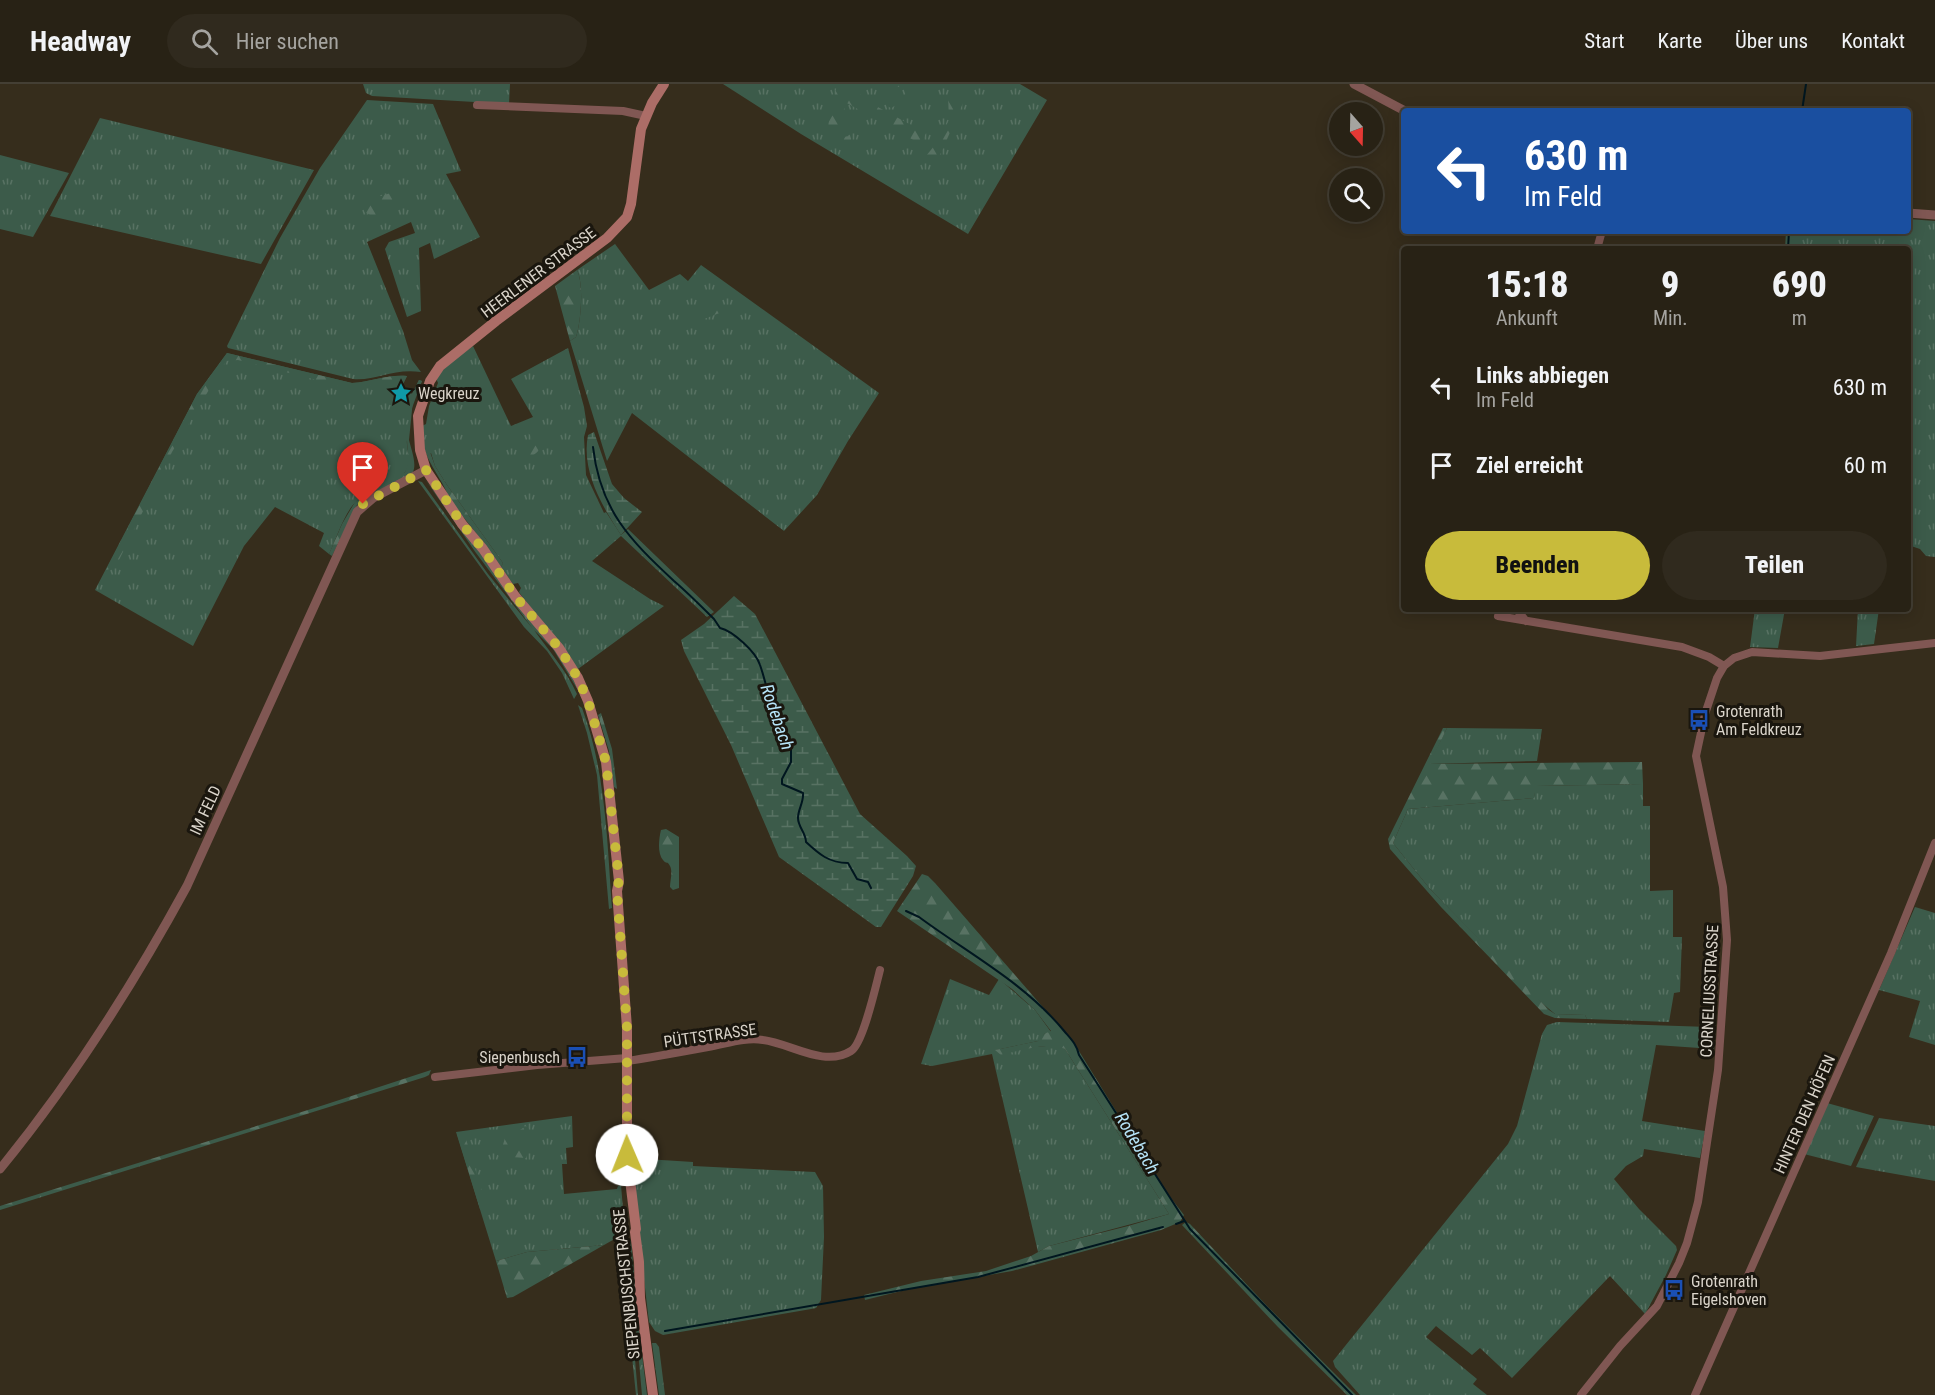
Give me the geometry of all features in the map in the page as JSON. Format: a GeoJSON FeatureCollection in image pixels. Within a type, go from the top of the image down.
{"type":"FeatureCollection","features":[{"type":"Feature","properties":{"kind":"main road","name":"HEERLENER STRASSE"},"geometry":{"type":"LineString","coordinates":[[426,470],[420,450],[418,416],[424,393],[432,376],[454,354],[607,238],[622,224],[631,207],[639,142],[646,116],[664,84]]}},
{"type":"Feature","properties":{"kind":"main road","name":"SIEPENBUSCHSTRASSE"},"geometry":{"type":"LineString","coordinates":[[426,470],[515,596],[559,648],[578,678],[603,747],[619,880],[617,891],[626,1007],[627,1155],[636,1229],[640,1298],[653,1395]]}},
{"type":"Feature","properties":{"kind":"street"},"geometry":{"type":"LineString","coordinates":[[1354,84],[1401,109]]}},
{"type":"Feature","properties":{"kind":"street"},"geometry":{"type":"LineString","coordinates":[[477,105],[619,111],[646,116]]}},
{"type":"Feature","properties":{"kind":"street"},"geometry":{"type":"LineString","coordinates":[[1911,213],[1935,215]]}},
{"type":"Feature","properties":{"kind":"street","name":"IM FELD"},"geometry":{"type":"LineString","coordinates":[[0,1169],[115,1011],[177,905],[357,512],[373,498],[426,470]]}},
{"type":"Feature","properties":{"kind":"street"},"geometry":{"type":"LineString","coordinates":[[1518,612],[1526,621]]}},
{"type":"Feature","properties":{"kind":"street"},"geometry":{"type":"LineString","coordinates":[[1499,613],[1526,621],[1682,647],[1724,666],[1734,658],[1752,652],[1820,656],[1935,643]]}},
{"type":"Feature","properties":{"kind":"street","name":"CORNELIUSSTRASSE"},"geometry":{"type":"LineString","coordinates":[[1581,1395],[1620,1346],[1657,1306],[1679,1263],[1693,1226],[1698,1203],[1718,1072],[1727,940],[1723,887],[1696,756],[1708,703],[1724,666]]}},
{"type":"Feature","properties":{"kind":"street","name":"HINTER DEN HÖFEN"},"geometry":{"type":"LineString","coordinates":[[1695,1395],[1891,952],[1935,843]]}},
{"type":"Feature","properties":{"kind":"street","name":"PÜTTSTRASSE"},"geometry":{"type":"LineString","coordinates":[[627,1060],[757,1039],[828,1057],[852,1051],[858,1043],[867,1018],[880,970]]}},
{"type":"Feature","properties":{"kind":"street"},"geometry":{"type":"LineString","coordinates":[[435,1077],[537,1065],[627,1060]]}},
{"type":"Feature","properties":{"kind":"green space"},"geometry":{"type":"Polygon","coordinates":[[[363,84],[510,84],[509,104],[372,96],[366,93],[363,84]]]}},
{"type":"Feature","properties":{"kind":"green space"},"geometry":{"type":"Polygon","coordinates":[[[723,84],[1020,84],[1047,100],[968,234],[801,134],[723,84]]]}},
{"type":"Feature","properties":{"kind":"green space"},"geometry":{"type":"Polygon","coordinates":[[[838,84],[858,84],[861,98],[926,133],[922,142],[917,142],[836,97],[838,84]]]}},
{"type":"Feature","properties":{"kind":"green space"},"geometry":{"type":"Polygon","coordinates":[[[878,84],[908,84],[918,91],[891,108],[887,106],[887,101],[890,98],[900,98],[906,95],[905,88],[878,89],[878,84]]]}},
{"type":"Feature","properties":{"kind":"green space"},"geometry":{"type":"Polygon","coordinates":[[[951,92],[955,94],[957,102],[963,103],[936,164],[930,163],[926,156],[939,140],[949,120],[948,95],[951,92]]]}},
{"type":"Feature","properties":{"kind":"green space"},"geometry":{"type":"Polygon","coordinates":[[[367,100],[433,104],[461,171],[446,174],[480,237],[434,259],[430,243],[419,248],[421,311],[407,317],[385,249],[389,242],[415,233],[411,222],[367,242],[403,331],[412,360],[421,372],[411,371],[353,379],[228,348],[280,238],[320,168],[367,100]]]}},
{"type":"Feature","properties":{"kind":"green space"},"geometry":{"type":"Polygon","coordinates":[[[844,107],[845,112],[836,134],[837,138],[849,136],[852,142],[847,147],[832,142],[829,134],[828,125],[831,113],[833,109],[844,107]]]}},
{"type":"Feature","properties":{"kind":"green space"},"geometry":{"type":"Polygon","coordinates":[[[100,118],[314,170],[261,264],[50,216],[100,118]]]}},
{"type":"Feature","properties":{"kind":"green space"},"geometry":{"type":"Polygon","coordinates":[[[0,155],[69,173],[33,237],[0,229],[0,155]]]}},
{"type":"Feature","properties":{"kind":"green space"},"geometry":{"type":"Polygon","coordinates":[[[397,191],[400,203],[394,216],[389,220],[373,217],[364,211],[362,202],[397,191]]]}},
{"type":"Feature","properties":{"kind":"green space"},"geometry":{"type":"Polygon","coordinates":[[[1911,219],[1935,221],[1935,557],[1926,556],[1920,549],[1911,546],[1911,246],[1785,246],[1786,234],[1911,234],[1911,219]]]}},
{"type":"Feature","properties":{"kind":"green space"},"geometry":{"type":"Polygon","coordinates":[[[615,244],[649,290],[680,274],[688,281],[701,265],[879,393],[817,495],[784,531],[632,413],[607,461],[570,341],[576,337],[580,313],[581,293],[577,270],[615,244]]]}},
{"type":"Feature","properties":{"kind":"green space"},"geometry":{"type":"Polygon","coordinates":[[[577,270],[581,293],[580,313],[576,337],[570,341],[555,286],[577,270]]]}},
{"type":"Feature","properties":{"kind":"green space"},"geometry":{"type":"Polygon","coordinates":[[[718,302],[723,306],[722,312],[699,321],[694,319],[695,312],[718,302]]]}},
{"type":"Feature","properties":{"kind":"green space"},"geometry":{"type":"Polygon","coordinates":[[[473,346],[511,426],[533,417],[511,379],[568,348],[587,426],[584,437],[586,475],[604,513],[606,512],[621,535],[628,529],[714,612],[707,617],[621,536],[592,561],[664,606],[578,669],[519,592],[521,588],[518,583],[513,584],[501,567],[503,563],[447,485],[435,466],[431,453],[427,456],[423,445],[422,426],[426,424],[429,406],[438,383],[436,378],[448,364],[473,346]]]}},
{"type":"Feature","properties":{"kind":"green space"},"geometry":{"type":"Polygon","coordinates":[[[227,353],[352,383],[407,376],[403,384],[405,390],[412,394],[419,380],[422,381],[413,400],[409,440],[407,440],[408,464],[405,472],[353,505],[329,554],[319,546],[324,533],[275,507],[244,546],[193,646],[95,590],[197,394],[227,353]]]}},
{"type":"Feature","properties":{"kind":"green space"},"geometry":{"type":"Polygon","coordinates":[[[227,353],[352,383],[407,376],[403,384],[405,390],[412,394],[419,380],[422,381],[412,408],[392,393],[398,390],[397,381],[384,387],[377,383],[356,390],[238,360],[226,361],[172,452],[118,562],[113,568],[106,570],[197,394],[227,353]]]}},
{"type":"Feature","properties":{"kind":"green space"},"geometry":{"type":"Polygon","coordinates":[[[527,421],[542,440],[538,451],[528,457],[525,452],[532,445],[532,438],[525,428],[527,421]]]}},
{"type":"Feature","properties":{"kind":"green space"},"geometry":{"type":"Polygon","coordinates":[[[594,432],[612,484],[624,498],[642,512],[621,535],[600,500],[590,475],[588,435],[594,432]]]}},
{"type":"Feature","properties":{"kind":"green space"},"geometry":{"type":"Polygon","coordinates":[[[407,440],[409,440],[413,456],[413,472],[357,505],[332,556],[329,554],[355,502],[405,472],[408,463],[407,440]]]}},
{"type":"Feature","properties":{"kind":"green space"},"geometry":{"type":"Polygon","coordinates":[[[430,452],[435,466],[447,485],[503,563],[501,567],[449,499],[427,456],[430,452]]]}},
{"type":"Feature","properties":{"kind":"green space"},"geometry":{"type":"Polygon","coordinates":[[[425,479],[526,615],[565,661],[579,692],[553,649],[534,630],[568,677],[577,694],[574,699],[562,673],[547,651],[524,627],[418,481],[422,482],[488,574],[533,629],[476,553],[425,479]]]}},
{"type":"Feature","properties":{"kind":"green space"},"geometry":{"type":"Polygon","coordinates":[[[734,596],[755,614],[860,814],[916,866],[913,876],[881,927],[876,927],[779,857],[731,745],[684,651],[681,640],[704,624],[734,596]]]}},
{"type":"Feature","properties":{"kind":"green space"},"geometry":{"type":"Polygon","coordinates":[[[1755,612],[1784,612],[1778,648],[1750,647],[1755,612]]]}},
{"type":"Feature","properties":{"kind":"green space"},"geometry":{"type":"Polygon","coordinates":[[[1858,612],[1879,612],[1874,644],[1856,646],[1858,612]]]}},
{"type":"Feature","properties":{"kind":"green space"},"geometry":{"type":"Polygon","coordinates":[[[578,705],[582,708],[590,732],[601,782],[612,908],[609,909],[597,775],[578,705]]]}},
{"type":"Feature","properties":{"kind":"green space"},"geometry":{"type":"Polygon","coordinates":[[[601,713],[612,749],[617,789],[614,787],[609,751],[598,715],[601,713]]]}},
{"type":"Feature","properties":{"kind":"green space"},"geometry":{"type":"Polygon","coordinates":[[[1443,728],[1447,728],[1430,764],[1642,762],[1643,784],[1536,786],[1534,798],[1408,809],[1393,843],[1430,889],[1549,1010],[1555,1014],[1585,1015],[1587,1019],[1555,1018],[1544,1014],[1441,907],[1390,849],[1388,839],[1443,728]]]}},
{"type":"Feature","properties":{"kind":"green space"},"geometry":{"type":"Polygon","coordinates":[[[1447,728],[1542,729],[1537,761],[1429,764],[1447,728]]]}},
{"type":"Feature","properties":{"kind":"green space"},"geometry":{"type":"Polygon","coordinates":[[[1643,784],[1643,806],[1650,806],[1650,891],[1673,890],[1673,937],[1682,937],[1680,992],[1674,993],[1669,1022],[1587,1019],[1585,1015],[1555,1014],[1536,998],[1430,889],[1393,843],[1408,809],[1534,798],[1535,786],[1643,784]]]}},
{"type":"Feature","properties":{"kind":"green space"},"geometry":{"type":"Polygon","coordinates":[[[666,829],[679,837],[679,888],[673,890],[670,887],[671,868],[661,857],[659,850],[661,830],[666,829]]]}},
{"type":"Feature","properties":{"kind":"green space"},"geometry":{"type":"Polygon","coordinates":[[[922,874],[935,883],[1074,1043],[1164,1189],[1184,1215],[1180,1222],[1161,1230],[1012,1271],[909,1289],[865,1300],[864,1295],[921,1281],[986,1271],[1031,1256],[1049,1246],[1169,1214],[1065,1049],[1043,1046],[1001,1055],[995,1050],[1038,1041],[1039,1036],[1051,1031],[1035,1010],[1012,989],[897,911],[922,874]]]}},
{"type":"Feature","properties":{"kind":"green space"},"geometry":{"type":"Polygon","coordinates":[[[1915,907],[1935,913],[1935,1045],[1909,1037],[1920,1001],[1879,990],[1915,907]]]}},
{"type":"Feature","properties":{"kind":"green space"},"geometry":{"type":"Polygon","coordinates":[[[950,979],[989,995],[999,979],[1035,1010],[1051,1032],[1044,1034],[1038,1041],[996,1050],[1058,1045],[1065,1049],[1169,1214],[1049,1246],[1038,1252],[992,1054],[932,1066],[921,1064],[950,979]]]}},
{"type":"Feature","properties":{"kind":"green space"},"geometry":{"type":"Polygon","coordinates":[[[1557,1022],[1709,1027],[1715,1031],[1714,1049],[1656,1045],[1642,1121],[1705,1131],[1700,1158],[1644,1149],[1643,1156],[1626,1166],[1614,1179],[1639,1209],[1676,1246],[1677,1250],[1666,1275],[1645,1314],[1610,1276],[1512,1378],[1480,1348],[1472,1355],[1436,1326],[1426,1337],[1477,1379],[1473,1384],[1487,1395],[1360,1395],[1335,1367],[1333,1361],[1508,1144],[1517,1126],[1542,1034],[1547,1025],[1557,1022]]]}},
{"type":"Feature","properties":{"kind":"green space"},"geometry":{"type":"Polygon","coordinates":[[[431,1070],[425,1077],[0,1210],[0,1206],[431,1070]]]}},
{"type":"Feature","properties":{"kind":"green space"},"geometry":{"type":"Polygon","coordinates":[[[1827,1103],[1874,1116],[1851,1166],[1804,1154],[1827,1103]]]}},
{"type":"Feature","properties":{"kind":"green space"},"geometry":{"type":"Polygon","coordinates":[[[572,1116],[573,1147],[566,1148],[567,1164],[562,1164],[564,1194],[617,1189],[621,1185],[625,1233],[604,1245],[527,1252],[496,1261],[456,1132],[572,1116]]]}},
{"type":"Feature","properties":{"kind":"green space"},"geometry":{"type":"Polygon","coordinates":[[[1879,1118],[1935,1126],[1935,1181],[1856,1167],[1879,1118]]]}},
{"type":"Feature","properties":{"kind":"green space"},"geometry":{"type":"Polygon","coordinates":[[[526,1126],[529,1129],[522,1141],[527,1150],[526,1158],[499,1156],[484,1141],[486,1134],[494,1133],[495,1146],[502,1148],[505,1138],[520,1136],[520,1130],[526,1126]]]}},
{"type":"Feature","properties":{"kind":"green space"},"geometry":{"type":"Polygon","coordinates":[[[457,1134],[465,1136],[485,1201],[484,1206],[480,1209],[457,1134]]]}},
{"type":"Feature","properties":{"kind":"green space"},"geometry":{"type":"Polygon","coordinates":[[[630,1158],[693,1162],[693,1166],[815,1172],[823,1186],[824,1237],[821,1300],[816,1308],[663,1335],[655,1331],[649,1322],[630,1158]]]}},
{"type":"Feature","properties":{"kind":"green space"},"geometry":{"type":"Polygon","coordinates":[[[1186,1222],[1356,1395],[1347,1395],[1278,1327],[1182,1225],[1186,1222]]]}},
{"type":"Feature","properties":{"kind":"green space"},"geometry":{"type":"Polygon","coordinates":[[[625,1239],[638,1395],[636,1395],[620,1243],[625,1239]]]}},
{"type":"Feature","properties":{"kind":"green space"},"geometry":{"type":"Polygon","coordinates":[[[628,1240],[631,1241],[647,1395],[642,1395],[628,1240]]]}},
{"type":"Feature","properties":{"kind":"green space"},"geometry":{"type":"Polygon","coordinates":[[[604,1245],[513,1297],[507,1298],[496,1261],[527,1252],[604,1245]]]}},
{"type":"Feature","properties":{"kind":"green space"},"geometry":{"type":"Polygon","coordinates":[[[652,1343],[656,1343],[659,1347],[665,1395],[659,1395],[652,1343]]]}},
{"type":"Feature","properties":{"kind":"waterway"},"geometry":{"type":"LineString","coordinates":[[1802,108],[1806,84]]}},
{"type":"Feature","properties":{"kind":"waterway"},"geometry":{"type":"LineString","coordinates":[[1788,246],[1789,234]]}},
{"type":"Feature","properties":{"kind":"waterway","name":"Rodebach"},"geometry":{"type":"LineString","coordinates":[[593,447],[602,489],[610,506],[631,537],[714,619],[720,628],[749,648],[758,660],[775,718],[791,747],[791,762],[782,779],[782,784],[803,793],[798,818],[806,842],[830,860],[848,863],[857,879],[868,882],[871,888]]}},
{"type":"Feature","properties":{"kind":"waterway","name":"Rodebach"},"geometry":{"type":"LineString","coordinates":[[906,911],[919,917],[1014,984],[1049,1015],[1074,1042],[1079,1055],[1190,1229],[1352,1395]]}},
{"type":"Feature","properties":{"kind":"waterway"},"geometry":{"type":"LineString","coordinates":[[1176,1224],[1184,1221]]}},
{"type":"Feature","properties":{"kind":"waterway"},"geometry":{"type":"LineString","coordinates":[[665,1331],[978,1277],[1163,1227]]}},
{"type":"Feature","properties":{"kind":"place","name":"Wegkreuz"},"geometry":{"type":"Point","coordinates":[401,393]}},
{"type":"Feature","properties":{"kind":"place","name":"Grotenrath Am Feldkreuz"},"geometry":{"type":"Point","coordinates":[1699,720]}},
{"type":"Feature","properties":{"kind":"place","name":"Siepenbusch"},"geometry":{"type":"Point","coordinates":[577,1057]}},
{"type":"Feature","properties":{"kind":"place","name":"Grotenrath Eigelshoven"},"geometry":{"type":"Point","coordinates":[1674,1290]}},
{"type":"Feature","properties":{"kind":"route"},"geometry":{"type":"LineString","coordinates":[[363,504],[426,470],[515,596],[559,648],[578,678],[588,701],[606,762],[619,880],[617,891],[627,1028],[627,1155]]}}]}
